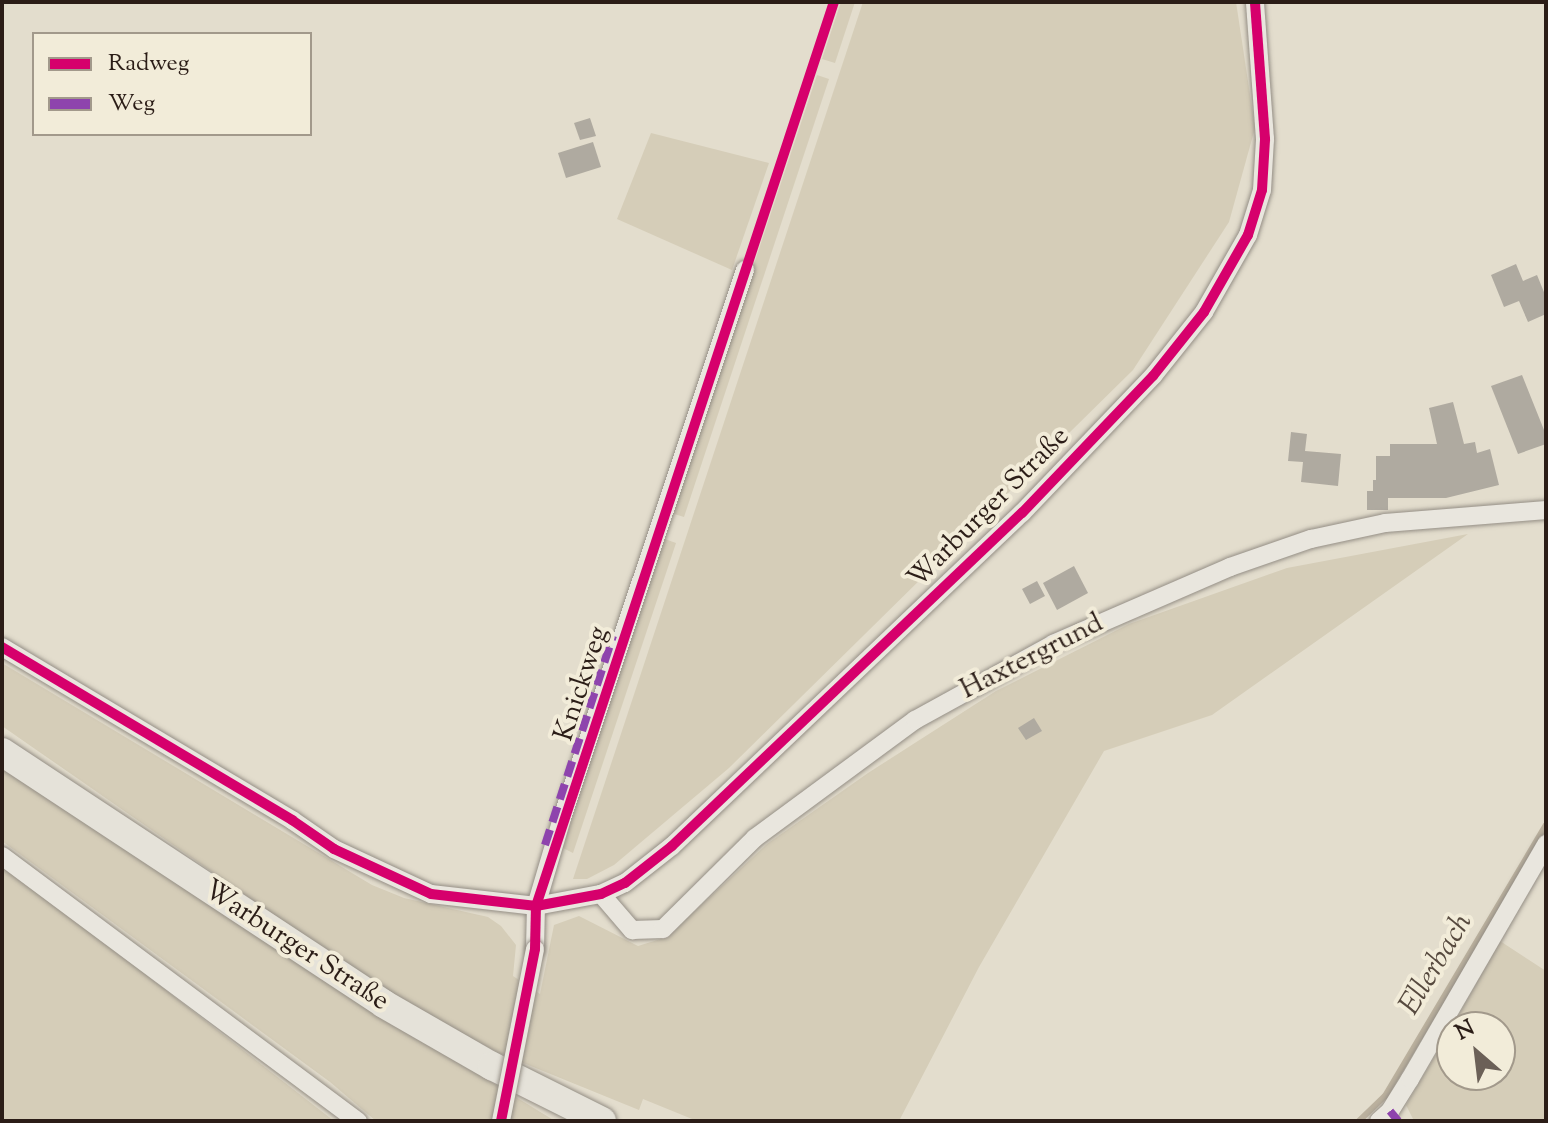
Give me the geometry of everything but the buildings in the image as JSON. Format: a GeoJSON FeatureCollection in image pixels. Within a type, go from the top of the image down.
{"type":"FeatureCollection","features":[{"type":"Feature","properties":{"kind":"main road","name":"Warburger Straße"},"geometry":{"type":"LineString","coordinates":[[2,752],[384,1004],[492,1066],[602,1121]]}},
{"type":"Feature","properties":{"kind":"street","name":"Warburger Straße"},"geometry":{"type":"LineString","coordinates":[[2,647],[292,820],[334,849],[431,894],[536,906],[601,894],[625,883],[672,846],[1022,513],[1153,376],[1204,312],[1248,235],[1262,190],[1265,139],[1255,2]]}},
{"type":"Feature","properties":{"kind":"street","name":"Knickweg"},"geometry":{"type":"LineString","coordinates":[[501,1121],[535,949],[536,906],[745,270]]}},
{"type":"Feature","properties":{"kind":"street","name":"Haxtergrund"},"geometry":{"type":"LineString","coordinates":[[601,894],[632,930],[663,929],[755,838],[915,720],[1053,644],[1230,567],[1311,539],[1385,523],[1546,510]]}},
{"type":"Feature","properties":{"kind":"street"},"geometry":{"type":"LineString","coordinates":[[1385,1116],[1546,844]]}},
{"type":"Feature","properties":{"kind":"street"},"geometry":{"type":"LineString","coordinates":[[2,856],[358,1121]]}},
{"type":"Feature","properties":{"kind":"shaded area"},"geometry":{"type":"Polygon","coordinates":[[[841,2],[855,2],[835,63],[822,59],[841,2]]]}},
{"type":"Feature","properties":{"kind":"shaded area"},"geometry":{"type":"Polygon","coordinates":[[[863,2],[1236,2],[1255,128],[1229,222],[1133,370],[729,768],[614,865],[587,879],[573,879],[863,2]]]}},
{"type":"Feature","properties":{"kind":"shaded area"},"geometry":{"type":"Polygon","coordinates":[[[817,75],[829,79],[684,517],[671,513],[817,75]]]}},
{"type":"Feature","properties":{"kind":"shaded area"},"geometry":{"type":"Polygon","coordinates":[[[651,133],[769,163],[732,270],[617,219],[651,133]]]}},
{"type":"Feature","properties":{"kind":"shaded area"},"geometry":{"type":"Polygon","coordinates":[[[1468,534],[1212,715],[1104,751],[979,967],[899,1121],[697,1121],[643,1099],[639,1110],[499,1053],[389,995],[2,726],[2,663],[372,885],[404,898],[488,917],[501,926],[516,945],[513,976],[540,994],[554,925],[579,916],[638,946],[667,937],[767,844],[868,773],[996,691],[1129,624],[1287,568],[1468,534]]]}},
{"type":"Feature","properties":{"kind":"shaded area"},"geometry":{"type":"Polygon","coordinates":[[[662,538],[676,543],[573,853],[563,848],[662,538]]]}},
{"type":"Feature","properties":{"kind":"shaded area"},"geometry":{"type":"Polygon","coordinates":[[[2,766],[380,1014],[555,1121],[376,1121],[330,1082],[2,841],[2,766]]]}},
{"type":"Feature","properties":{"kind":"shaded area"},"geometry":{"type":"Polygon","coordinates":[[[2,867],[113,949],[334,1121],[2,1121],[2,867]]]}},
{"type":"Feature","properties":{"kind":"shaded area"},"geometry":{"type":"Polygon","coordinates":[[[1500,941],[1546,971],[1546,1121],[1414,1121],[1406,1105],[1436,1054],[1436,1091],[1516,1091],[1516,1011],[1461,1011],[1500,941]]]}},
{"type":"Feature","properties":{"kind":"waterway","name":"Ellerbach"},"geometry":{"type":"LineString","coordinates":[[1359,1121],[1385,1096],[1546,825]]}},
{"type":"Feature","properties":{"kind":"marked path"},"geometry":{"type":"LineString","coordinates":[[545,845],[613,636]]}},
{"type":"Feature","properties":{"kind":"marked path"},"geometry":{"type":"LineString","coordinates":[[1390,1111],[1398,1121]]}},
{"type":"Feature","properties":{"kind":"cycle path"},"geometry":{"type":"LineString","coordinates":[[501,1121],[535,949],[536,906],[834,2]]}},
{"type":"Feature","properties":{"kind":"cycle path"},"geometry":{"type":"LineString","coordinates":[[2,647],[292,820],[334,849],[431,894],[536,906],[601,894],[625,883],[672,846],[1022,513],[1153,376],[1204,312],[1248,235],[1262,190],[1265,139],[1255,2]]}}]}
